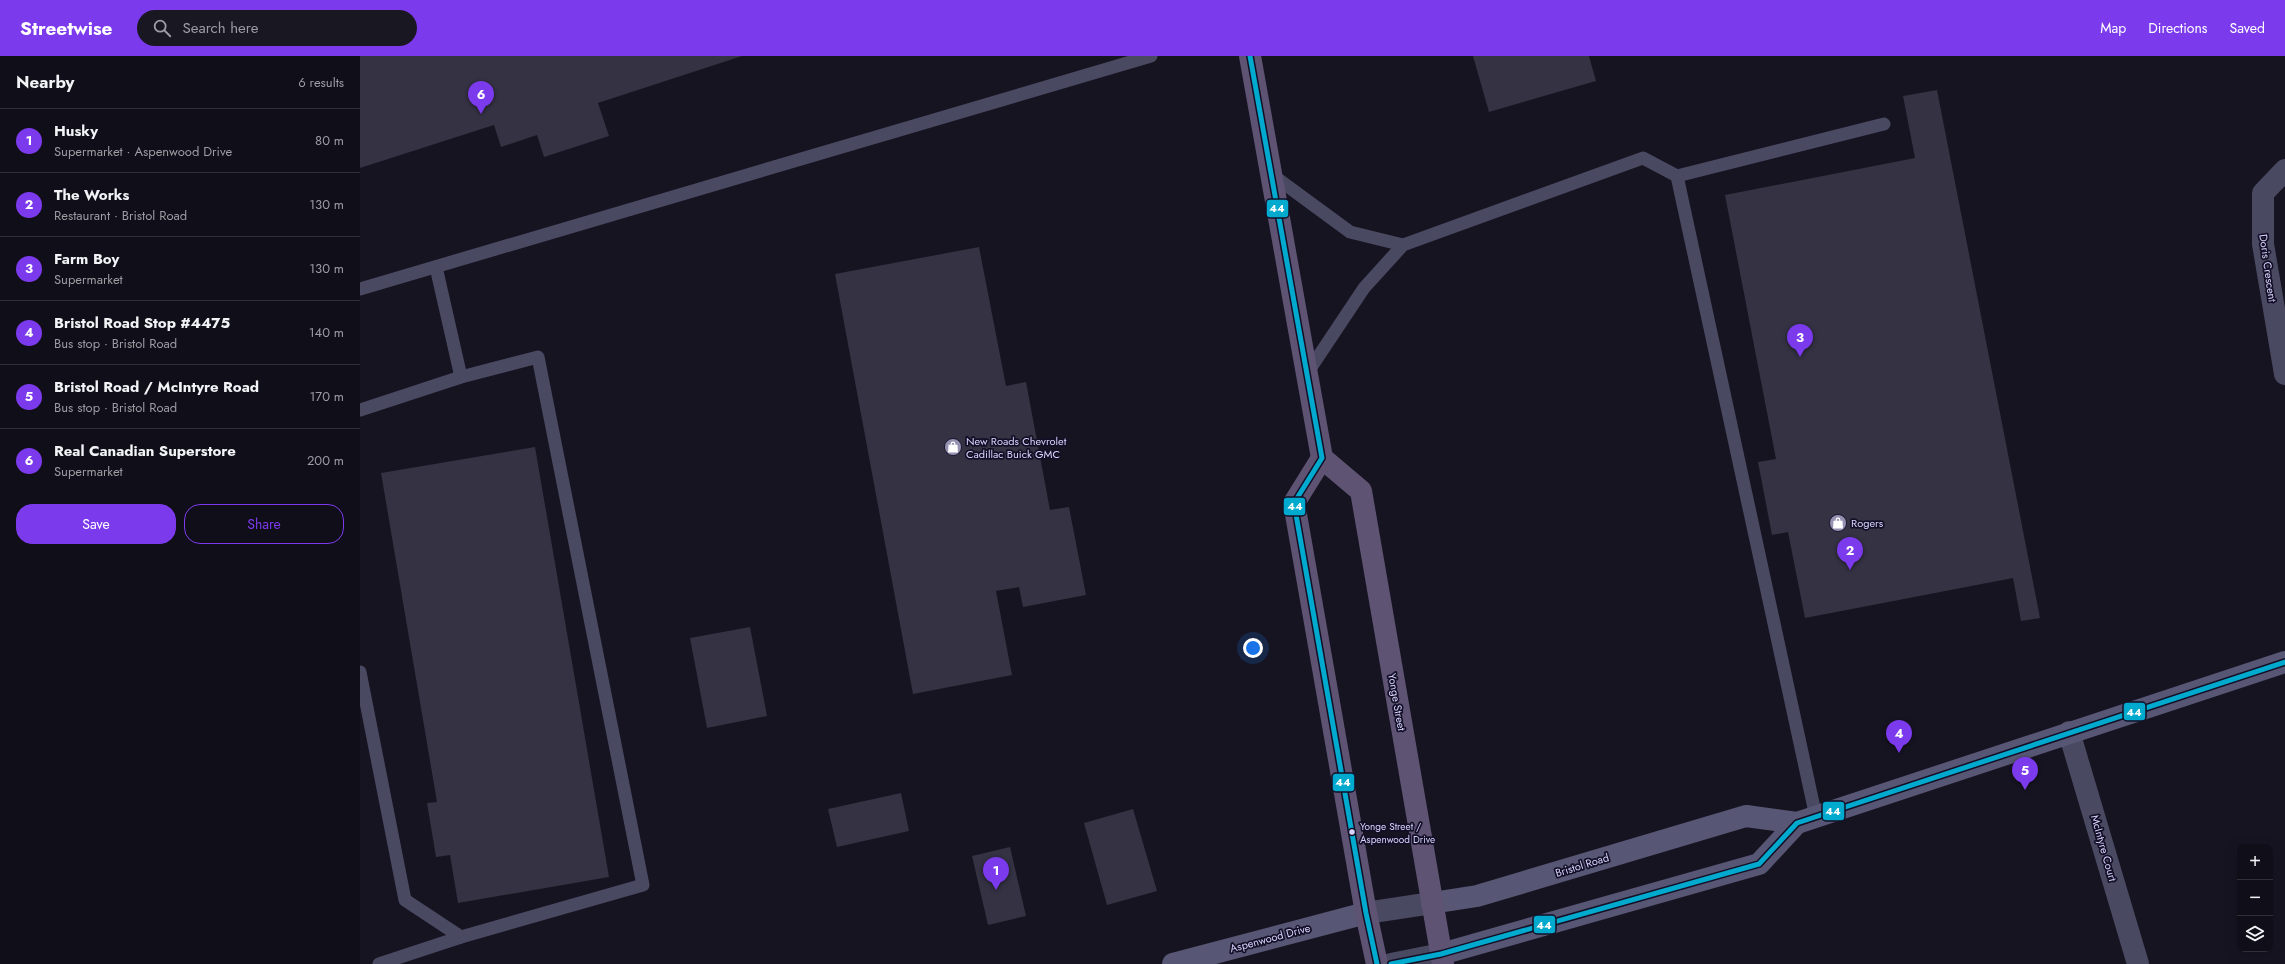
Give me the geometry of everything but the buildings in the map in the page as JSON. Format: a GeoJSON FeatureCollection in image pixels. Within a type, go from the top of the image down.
{"type":"FeatureCollection","features":[{"type":"Feature","properties":{"kind":"main road"},"geometry":{"type":"LineString","coordinates":[[1250,56],[1308,372],[1322,458],[1294,503],[1366,913],[1377,964]]}},
{"type":"Feature","properties":{"kind":"main road","name":"Yonge Street"},"geometry":{"type":"LineString","coordinates":[[1322,458],[1361,491],[1442,959]]}},
{"type":"Feature","properties":{"kind":"street","name":"Doris Crescent"},"geometry":{"type":"LineString","coordinates":[[2285,170],[2263,193],[2263,244],[2285,374]]}},
{"type":"Feature","properties":{"kind":"street","name":"Bristol Road"},"geometry":{"type":"LineString","coordinates":[[1366,913],[1477,896],[1746,816],[1806,820],[2285,662]]}},
{"type":"Feature","properties":{"kind":"street","name":"McIntyre Court"},"geometry":{"type":"LineString","coordinates":[[2069,732],[2138,964]]}},
{"type":"Feature","properties":{"kind":"street","name":"Bristol Road"},"geometry":{"type":"LineString","coordinates":[[1391,964],[1442,959],[1759,864],[1806,820]]}},
{"type":"Feature","properties":{"kind":"street","name":"Aspenwood Drive"},"geometry":{"type":"LineString","coordinates":[[1173,964],[1366,913]]}},
{"type":"Feature","properties":{"kind":"lane"},"geometry":{"type":"LineString","coordinates":[[360,289],[1151,56]]}},
{"type":"Feature","properties":{"kind":"lane"},"geometry":{"type":"LineString","coordinates":[[1308,372],[1364,288],[1403,245],[1644,158],[1677,176],[1884,124]]}},
{"type":"Feature","properties":{"kind":"lane"},"geometry":{"type":"LineString","coordinates":[[1271,174],[1350,232],[1403,245]]}},
{"type":"Feature","properties":{"kind":"lane"},"geometry":{"type":"LineString","coordinates":[[1677,176],[1806,820]]}},
{"type":"Feature","properties":{"kind":"lane"},"geometry":{"type":"LineString","coordinates":[[436,267],[461,377]]}},
{"type":"Feature","properties":{"kind":"lane"},"geometry":{"type":"LineString","coordinates":[[360,410],[461,377],[538,356],[643,885],[461,937],[379,964]]}},
{"type":"Feature","properties":{"kind":"lane"},"geometry":{"type":"LineString","coordinates":[[360,672],[405,900],[461,937]]}},
{"type":"Feature","properties":{"kind":"transit line","name":"44"},"geometry":{"type":"LineString","coordinates":[[1250,56],[1322,458],[1294,503],[1366,913],[1377,964]]}},
{"type":"Feature","properties":{"kind":"transit line","name":"44"},"geometry":{"type":"LineString","coordinates":[[1391,964],[1441,954],[1759,864],[1797,823],[2285,662]]}},
{"type":"Feature","properties":{"kind":"place","name":"Real Canadian Superstore"},"geometry":{"type":"Point","coordinates":[481,114]}},
{"type":"Feature","properties":{"kind":"place","name":"Farm Boy"},"geometry":{"type":"Point","coordinates":[1800,357]}},
{"type":"Feature","properties":{"kind":"place","name":"New Roads Chevrolet Cadillac Buick GMC"},"geometry":{"type":"Point","coordinates":[953,447]}},
{"type":"Feature","properties":{"kind":"place","name":"Rogers"},"geometry":{"type":"Point","coordinates":[1838,523]}},
{"type":"Feature","properties":{"kind":"place","name":"The Works"},"geometry":{"type":"Point","coordinates":[1850,570]}},
{"type":"Feature","properties":{"kind":"place","name":"Bristol Road Stop #4475"},"geometry":{"type":"Point","coordinates":[1899,753]}},
{"type":"Feature","properties":{"kind":"place","name":"Bristol Road / McIntyre Road"},"geometry":{"type":"Point","coordinates":[2025,790]}},
{"type":"Feature","properties":{"kind":"place","name":"Yonge Street / Aspenwood Drive"},"geometry":{"type":"Point","coordinates":[1352,832]}},
{"type":"Feature","properties":{"kind":"place","name":"Husky"},"geometry":{"type":"Point","coordinates":[996,890]}}]}
